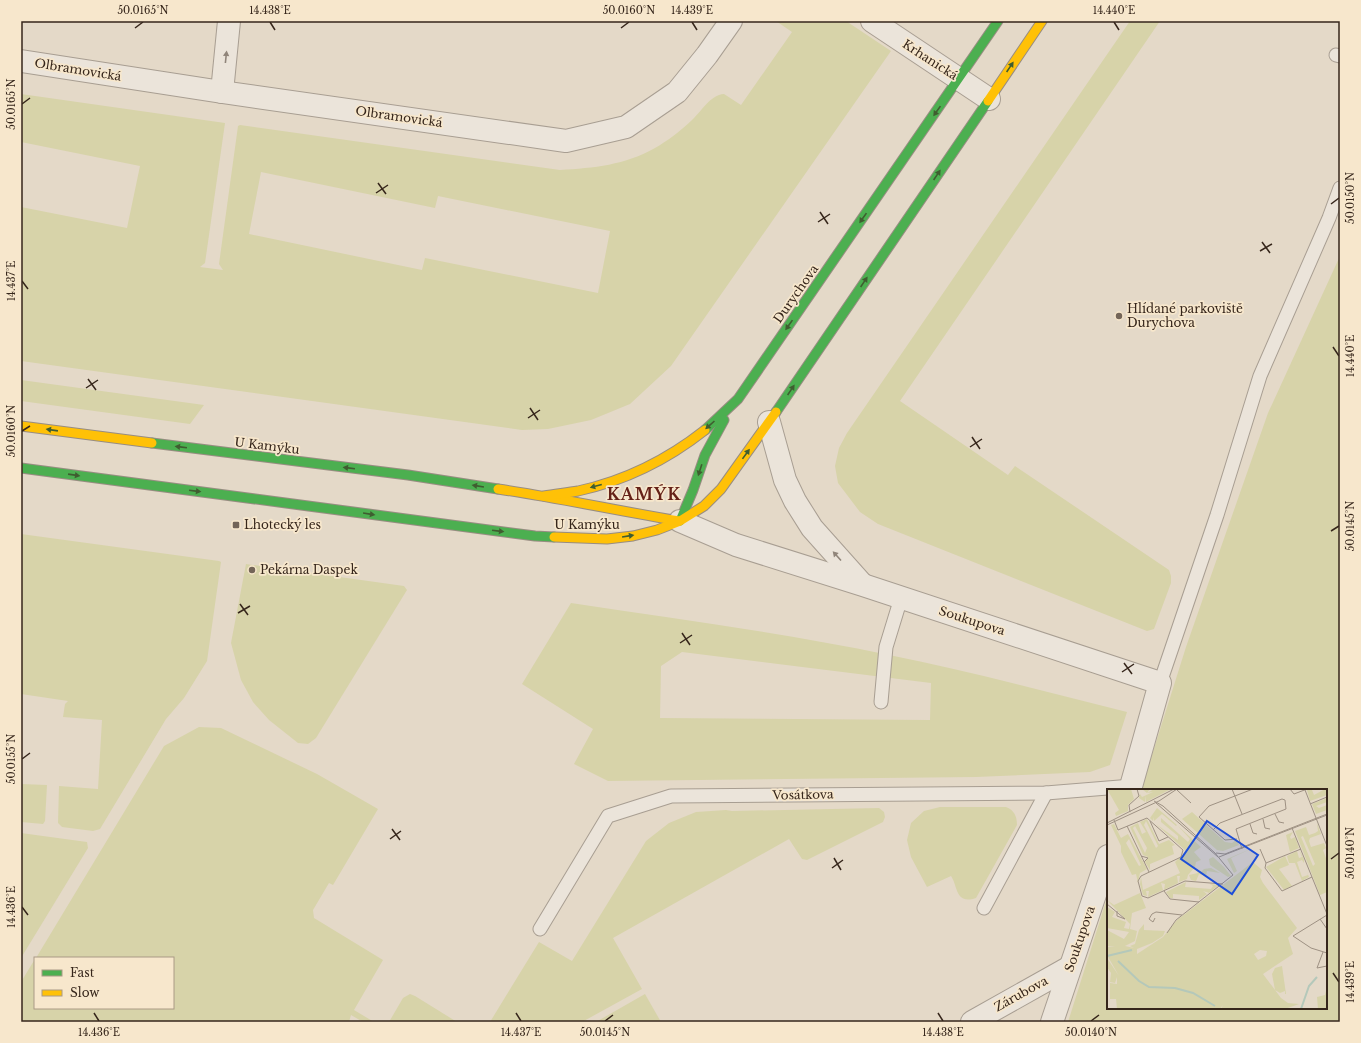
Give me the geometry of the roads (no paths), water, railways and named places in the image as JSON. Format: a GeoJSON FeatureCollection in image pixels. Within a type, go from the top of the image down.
{"type":"FeatureCollection","features":[{"type":"Feature","properties":{"kind":"street"},"geometry":{"type":"LineString","coordinates":[[222,92],[229,21]]}},
{"type":"Feature","properties":{"kind":"street","name":"Olbramovická"},"geometry":{"type":"LineString","coordinates":[[21,62],[566,141],[626,127],[678,92],[731,21]]}},
{"type":"Feature","properties":{"kind":"street","name":"Krhanická"},"geometry":{"type":"LineString","coordinates":[[872,21],[989,99]]}},
{"type":"Feature","properties":{"kind":"street","name":"Durychova"},"geometry":{"type":"LineString","coordinates":[[544,496],[579,491],[614,481],[646,468],[677,450],[706,429],[738,399],[998,21]]}},
{"type":"Feature","properties":{"kind":"street"},"geometry":{"type":"LineString","coordinates":[[680,521],[704,506],[721,489],[769,422],[1042,21]]}},
{"type":"Feature","properties":{"kind":"street"},"geometry":{"type":"LineString","coordinates":[[680,521],[693,490],[704,455],[718,429],[738,399]]}},
{"type":"Feature","properties":{"kind":"street"},"geometry":{"type":"LineString","coordinates":[[769,422],[785,480],[795,502],[812,528],[863,585]]}},
{"type":"Feature","properties":{"kind":"street","name":"U Kamýku"},"geometry":{"type":"LineString","coordinates":[[21,426],[408,475],[544,496],[680,521]]}},
{"type":"Feature","properties":{"kind":"street","name":"U Kamýku"},"geometry":{"type":"LineString","coordinates":[[21,468],[535,536],[607,539],[633,536],[657,530],[680,521]]}},
{"type":"Feature","properties":{"kind":"street","name":"Soukupova"},"geometry":{"type":"LineString","coordinates":[[680,521],[736,545],[863,585],[1160,683]]}},
{"type":"Feature","properties":{"kind":"street"},"geometry":{"type":"LineString","coordinates":[[1131,788],[1160,683]]}},
{"type":"Feature","properties":{"kind":"street","name":"Soukupova"},"geometry":{"type":"LineString","coordinates":[[1052,1022],[1107,859]]}},
{"type":"Feature","properties":{"kind":"street","name":"Zárubova"},"geometry":{"type":"LineString","coordinates":[[972,1022],[1070,967]]}},
{"type":"Feature","properties":{"kind":"lane"},"geometry":{"type":"LineString","coordinates":[[1160,683],[1217,515],[1260,376],[1329,218],[1340,188]]}},
{"type":"Feature","properties":{"kind":"lane"},"geometry":{"type":"LineString","coordinates":[[881,702],[886,647],[901,598]]}},
{"type":"Feature","properties":{"kind":"lane","name":"Vosátkova"},"geometry":{"type":"LineString","coordinates":[[1114,789],[1131,788]]}},
{"type":"Feature","properties":{"kind":"lane","name":"Vosátkova"},"geometry":{"type":"LineString","coordinates":[[540,929],[608,816],[671,796],[1046,793],[1107,789]]}},
{"type":"Feature","properties":{"kind":"lane"},"geometry":{"type":"LineString","coordinates":[[984,908],[1046,793]]}},
{"type":"Feature","properties":{"kind":"place","name":"Hlídané parkoviště Durychova"},"geometry":{"type":"Point","coordinates":[1119,316]}},
{"type":"Feature","properties":{"kind":"place","name":"Lhotecký les"},"geometry":{"type":"Point","coordinates":[236,525]}},
{"type":"Feature","properties":{"kind":"place","name":"Pekárna Daspek"},"geometry":{"type":"Point","coordinates":[252,570]}},
{"type":"Feature","properties":{"kind":"district","name":"KAMÝK"},"geometry":{"type":"Point","coordinates":[644,494]}}]}
